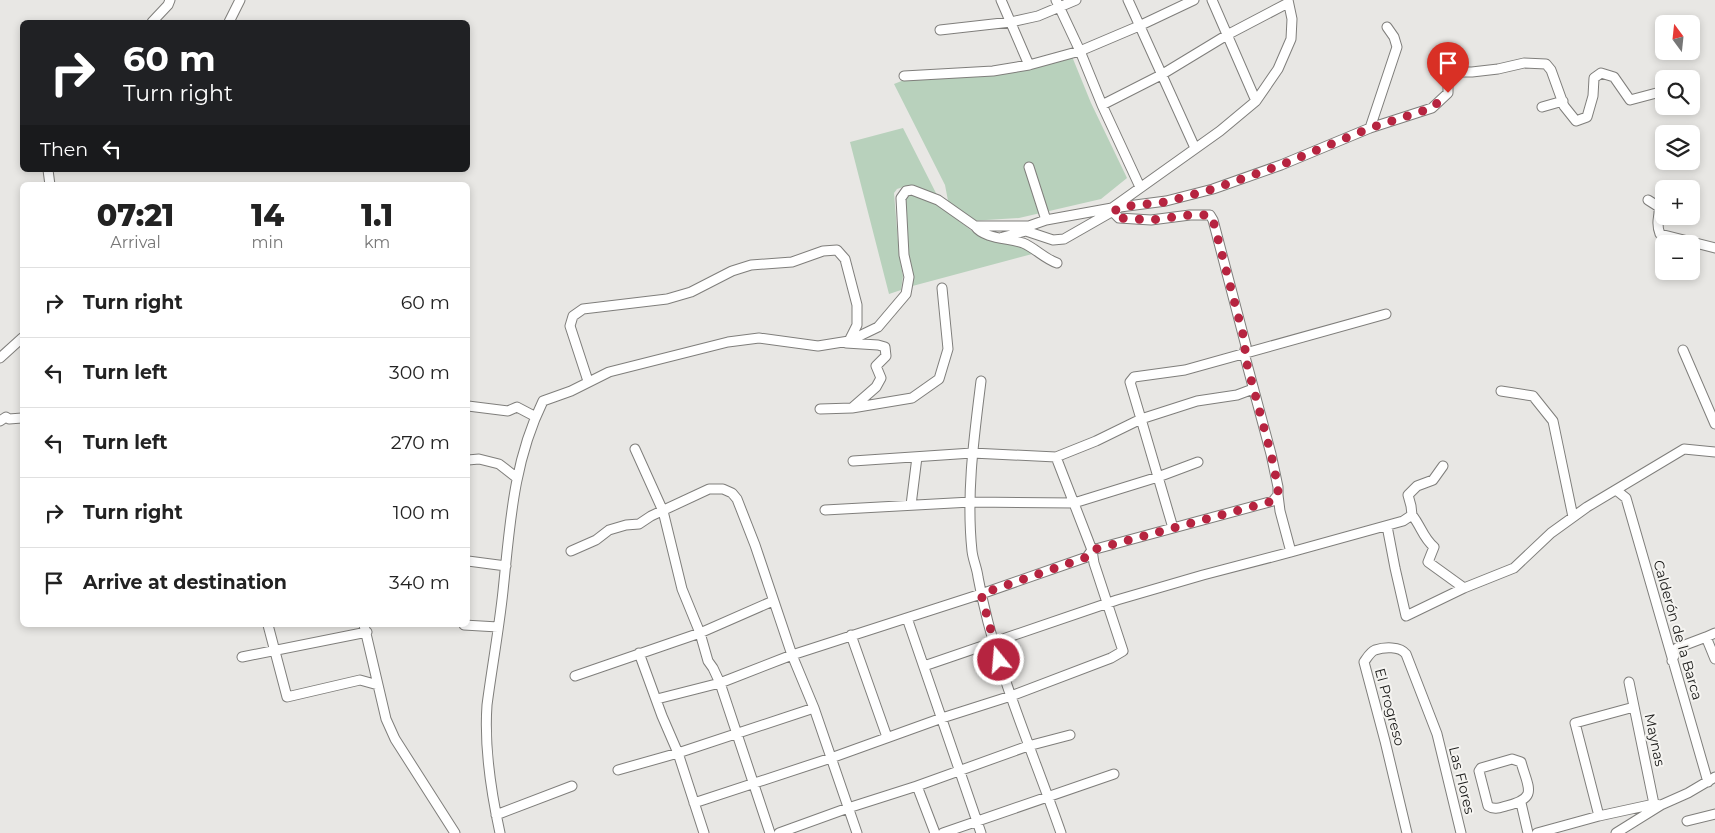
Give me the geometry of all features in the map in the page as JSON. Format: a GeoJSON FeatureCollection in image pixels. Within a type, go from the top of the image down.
{"type":"FeatureCollection","features":[{"type":"Feature","properties":{"kind":"street"},"geometry":{"type":"LineString","coordinates":[[154,20],[168,6],[170,0]]}},
{"type":"Feature","properties":{"kind":"street"},"geometry":{"type":"LineString","coordinates":[[230,20],[240,0]]}},
{"type":"Feature","properties":{"kind":"street"},"geometry":{"type":"LineString","coordinates":[[1001,0],[1029,65]]}},
{"type":"Feature","properties":{"kind":"street"},"geometry":{"type":"LineString","coordinates":[[940,30],[1011,22],[1038,16],[1057,4],[1076,0]]}},
{"type":"Feature","properties":{"kind":"street"},"geometry":{"type":"LineString","coordinates":[[1128,0],[1195,148]]}},
{"type":"Feature","properties":{"kind":"street"},"geometry":{"type":"LineString","coordinates":[[904,76],[993,71],[1029,65],[1080,50],[1139,26],[1194,0]]}},
{"type":"Feature","properties":{"kind":"street"},"geometry":{"type":"LineString","coordinates":[[1212,0],[1256,101]]}},
{"type":"Feature","properties":{"kind":"street"},"geometry":{"type":"LineString","coordinates":[[500,833],[490,778],[486,722],[506,566],[510,513],[517,478],[536,417],[543,401],[571,391],[609,372],[728,342],[758,338],[818,346],[846,341],[878,327],[906,294],[909,277],[904,255],[901,198],[906,191],[917,192],[938,200],[988,236],[1003,237],[1026,231],[1048,239],[1064,239],[1112,210],[1220,131],[1256,101],[1278,69],[1291,39],[1292,19],[1288,1],[1227,35],[1161,76],[1102,105]]}},
{"type":"Feature","properties":{"kind":"street"},"geometry":{"type":"LineString","coordinates":[[1057,4],[1080,50],[1102,105],[1140,188]]}},
{"type":"Feature","properties":{"kind":"street"},"geometry":{"type":"LineString","coordinates":[[1370,128],[1396,46],[1394,37],[1387,27]]}},
{"type":"Feature","properties":{"kind":"street"},"geometry":{"type":"LineString","coordinates":[[975,226],[1029,226],[1046,220],[1112,210],[1120,207],[1166,202],[1213,189],[1281,165],[1370,128],[1432,108],[1448,93],[1448,76],[1456,72],[1498,69],[1524,62],[1546,64],[1551,70],[1564,106],[1576,121],[1587,117],[1593,96],[1594,78],[1601,73],[1614,77],[1630,100],[1655,93]]}},
{"type":"Feature","properties":{"kind":"street"},"geometry":{"type":"LineString","coordinates":[[1542,107],[1563,101]]}},
{"type":"Feature","properties":{"kind":"street"},"geometry":{"type":"LineString","coordinates":[[1029,167],[1046,220]]}},
{"type":"Feature","properties":{"kind":"street"},"geometry":{"type":"LineString","coordinates":[[1648,200],[1659,207],[1656,224],[1660,234],[1715,248]]}},
{"type":"Feature","properties":{"kind":"street"},"geometry":{"type":"LineString","coordinates":[[1112,210],[1119,218],[1151,220],[1190,215],[1210,215],[1213,220],[1246,346],[1244,353],[1271,454],[1278,487],[1280,511],[1291,552]]}},
{"type":"Feature","properties":{"kind":"street"},"geometry":{"type":"LineString","coordinates":[[1003,237],[1012,242],[1023,243],[1057,263]]}},
{"type":"Feature","properties":{"kind":"street"},"geometry":{"type":"LineString","coordinates":[[588,381],[570,326],[572,316],[583,309],[667,299],[691,292],[732,271],[751,265],[792,262],[824,251],[837,250],[845,259],[858,305],[857,325],[846,341]]}},
{"type":"Feature","properties":{"kind":"street"},"geometry":{"type":"LineString","coordinates":[[820,409],[852,408],[912,398],[939,379],[948,349],[942,288]]}},
{"type":"Feature","properties":{"kind":"street"},"geometry":{"type":"LineString","coordinates":[[1173,528],[1130,382],[1134,377],[1185,370],[1386,314]]}},
{"type":"Feature","properties":{"kind":"street"},"geometry":{"type":"LineString","coordinates":[[0,358],[20,340]]}},
{"type":"Feature","properties":{"kind":"street"},"geometry":{"type":"LineString","coordinates":[[846,341],[885,347],[886,356],[876,366],[881,378],[876,387],[852,408]]}},
{"type":"Feature","properties":{"kind":"street"},"geometry":{"type":"LineString","coordinates":[[1683,350],[1715,424],[1713,430],[1715,434]]}},
{"type":"Feature","properties":{"kind":"street"},"geometry":{"type":"LineString","coordinates":[[981,381],[972,453],[972,552],[981,594],[1011,696],[1061,833]]}},
{"type":"Feature","properties":{"kind":"street"},"geometry":{"type":"LineString","coordinates":[[853,462],[972,453],[1056,457],[1096,441],[1141,419],[1197,401],[1237,395],[1253,389]]}},
{"type":"Feature","properties":{"kind":"street"},"geometry":{"type":"LineString","coordinates":[[1501,391],[1533,396],[1553,421],[1573,517]]}},
{"type":"Feature","properties":{"kind":"street"},"geometry":{"type":"LineString","coordinates":[[470,406],[508,410],[517,407],[536,417]]}},
{"type":"Feature","properties":{"kind":"street"},"geometry":{"type":"LineString","coordinates":[[0,421],[6,418],[20,418]]}},
{"type":"Feature","properties":{"kind":"street"},"geometry":{"type":"LineString","coordinates":[[635,449],[663,510],[676,571],[700,633],[708,661],[720,682],[770,833]]}},
{"type":"Feature","properties":{"kind":"street"},"geometry":{"type":"LineString","coordinates":[[1388,526],[1406,616],[1464,588],[1514,568],[1551,533],[1573,517],[1684,449],[1715,452]]}},
{"type":"Feature","properties":{"kind":"street"},"geometry":{"type":"LineString","coordinates":[[911,505],[917,457]]}},
{"type":"Feature","properties":{"kind":"street"},"geometry":{"type":"LineString","coordinates":[[694,803],[1011,696],[1111,658],[1123,651],[1094,564],[1092,550],[1056,457]]}},
{"type":"Feature","properties":{"kind":"street"},"geometry":{"type":"LineString","coordinates":[[470,460],[479,459],[499,464],[517,478]]}},
{"type":"Feature","properties":{"kind":"street"},"geometry":{"type":"LineString","coordinates":[[825,510],[971,502],[1074,503],[1158,477],[1198,462]]}},
{"type":"Feature","properties":{"kind":"street"},"geometry":{"type":"LineString","coordinates":[[1443,466],[1433,480],[1417,486],[1408,495],[1412,516],[1420,524],[1425,540],[1434,547],[1428,562],[1464,588]]}},
{"type":"Feature","properties":{"kind":"street"},"geometry":{"type":"LineString","coordinates":[[571,551],[596,540],[609,530],[626,525],[639,524],[663,510],[709,489],[722,489],[732,493],[737,499],[755,545],[792,655],[814,708],[857,833]]}},
{"type":"Feature","properties":{"kind":"street","name":"Calderón de la Barca"},"geometry":{"type":"LineString","coordinates":[[1616,490],[1626,498],[1672,662],[1712,779]]}},
{"type":"Feature","properties":{"kind":"street"},"geometry":{"type":"LineString","coordinates":[[657,699],[720,682],[792,655],[981,594],[1087,557],[1092,550],[1273,501],[1278,495]]}},
{"type":"Feature","properties":{"kind":"street"},"geometry":{"type":"LineString","coordinates":[[924,666],[1108,603],[1203,575],[1388,526],[1404,521],[1412,516]]}},
{"type":"Feature","properties":{"kind":"street"},"geometry":{"type":"LineString","coordinates":[[470,562],[506,566]]}},
{"type":"Feature","properties":{"kind":"street"},"geometry":{"type":"LineString","coordinates":[[575,676],[700,633],[773,601]]}},
{"type":"Feature","properties":{"kind":"street"},"geometry":{"type":"LineString","coordinates":[[907,618],[981,833]]}},
{"type":"Feature","properties":{"kind":"street"},"geometry":{"type":"LineString","coordinates":[[470,625],[498,627]]}},
{"type":"Feature","properties":{"kind":"street"},"geometry":{"type":"LineString","coordinates":[[269,627],[287,697],[360,680],[378,686]]}},
{"type":"Feature","properties":{"kind":"street"},"geometry":{"type":"LineString","coordinates":[[242,658],[365,628],[386,719],[395,739],[455,833]]}},
{"type":"Feature","properties":{"kind":"street"},"geometry":{"type":"LineString","coordinates":[[1672,662],[1677,648],[1715,633]]}},
{"type":"Feature","properties":{"kind":"street"},"geometry":{"type":"LineString","coordinates":[[851,636],[887,737]]}},
{"type":"Feature","properties":{"kind":"street"},"geometry":{"type":"LineString","coordinates":[[1706,637],[1715,659]]}},
{"type":"Feature","properties":{"kind":"street","name":"El Progreso"},"geometry":{"type":"LineString","coordinates":[[1407,833],[1386,741],[1364,662],[1375,650],[1403,649],[1437,734]]}},
{"type":"Feature","properties":{"kind":"street"},"geometry":{"type":"LineString","coordinates":[[639,653],[678,753],[704,833]]}},
{"type":"Feature","properties":{"kind":"street","name":"Maynas"},"geometry":{"type":"LineString","coordinates":[[1628,682],[1657,805]]}},
{"type":"Feature","properties":{"kind":"street"},"geometry":{"type":"LineString","coordinates":[[1599,816],[1576,723],[1634,707]]}},
{"type":"Feature","properties":{"kind":"street"},"geometry":{"type":"LineString","coordinates":[[618,770],[678,753],[814,708]]}},
{"type":"Feature","properties":{"kind":"street","name":"Las Flores"},"geometry":{"type":"LineString","coordinates":[[1437,734],[1461,833]]}},
{"type":"Feature","properties":{"kind":"street"},"geometry":{"type":"LineString","coordinates":[[779,833],[1028,746],[1070,735]]}},
{"type":"Feature","properties":{"kind":"street"},"geometry":{"type":"LineString","coordinates":[[1512,759],[1521,762],[1529,790],[1527,797],[1521,803],[1496,809],[1488,806],[1479,771],[1481,768],[1512,759]]}},
{"type":"Feature","properties":{"kind":"street"},"geometry":{"type":"LineString","coordinates":[[943,833],[1114,774]]}},
{"type":"Feature","properties":{"kind":"street"},"geometry":{"type":"LineString","coordinates":[[1536,833],[1599,816],[1657,805],[1688,793],[1712,779]]}},
{"type":"Feature","properties":{"kind":"street"},"geometry":{"type":"LineString","coordinates":[[496,815],[572,786]]}},
{"type":"Feature","properties":{"kind":"street"},"geometry":{"type":"LineString","coordinates":[[917,786],[935,833]]}},
{"type":"Feature","properties":{"kind":"street"},"geometry":{"type":"LineString","coordinates":[[1521,803],[1528,833]]}},
{"type":"Feature","properties":{"kind":"street"},"geometry":{"type":"LineString","coordinates":[[1616,833],[1657,805]]}},
{"type":"Feature","properties":{"kind":"street"},"geometry":{"type":"LineString","coordinates":[[1687,821],[1715,814]]}},
{"type":"Feature","properties":{"kind":"green space"},"geometry":{"type":"Polygon","coordinates":[[[1071,54],[1091,103],[1127,178],[1101,199],[1019,218],[970,221],[949,206],[945,185],[894,84],[904,80],[964,77],[1029,68],[1071,54]]]}},
{"type":"Feature","properties":{"kind":"green space"},"geometry":{"type":"Polygon","coordinates":[[[903,128],[939,199],[909,185],[897,189],[894,193],[899,254],[903,276],[901,290],[889,294],[850,142],[903,128]]]}},
{"type":"Feature","properties":{"kind":"green space"},"geometry":{"type":"Polygon","coordinates":[[[906,191],[933,201],[976,234],[986,239],[1005,241],[1036,253],[905,288],[901,194],[906,191]]]}},
{"type":"Feature","properties":{"kind":"route"},"geometry":{"type":"LineString","coordinates":[[999,660],[981,594],[1087,557],[1092,550],[1273,501],[1278,495],[1271,454],[1244,353],[1246,346],[1213,220],[1210,215],[1190,215],[1151,220],[1119,218],[1113,212],[1120,207],[1166,202],[1213,189],[1281,165],[1370,128],[1432,108],[1448,93]]}}]}
